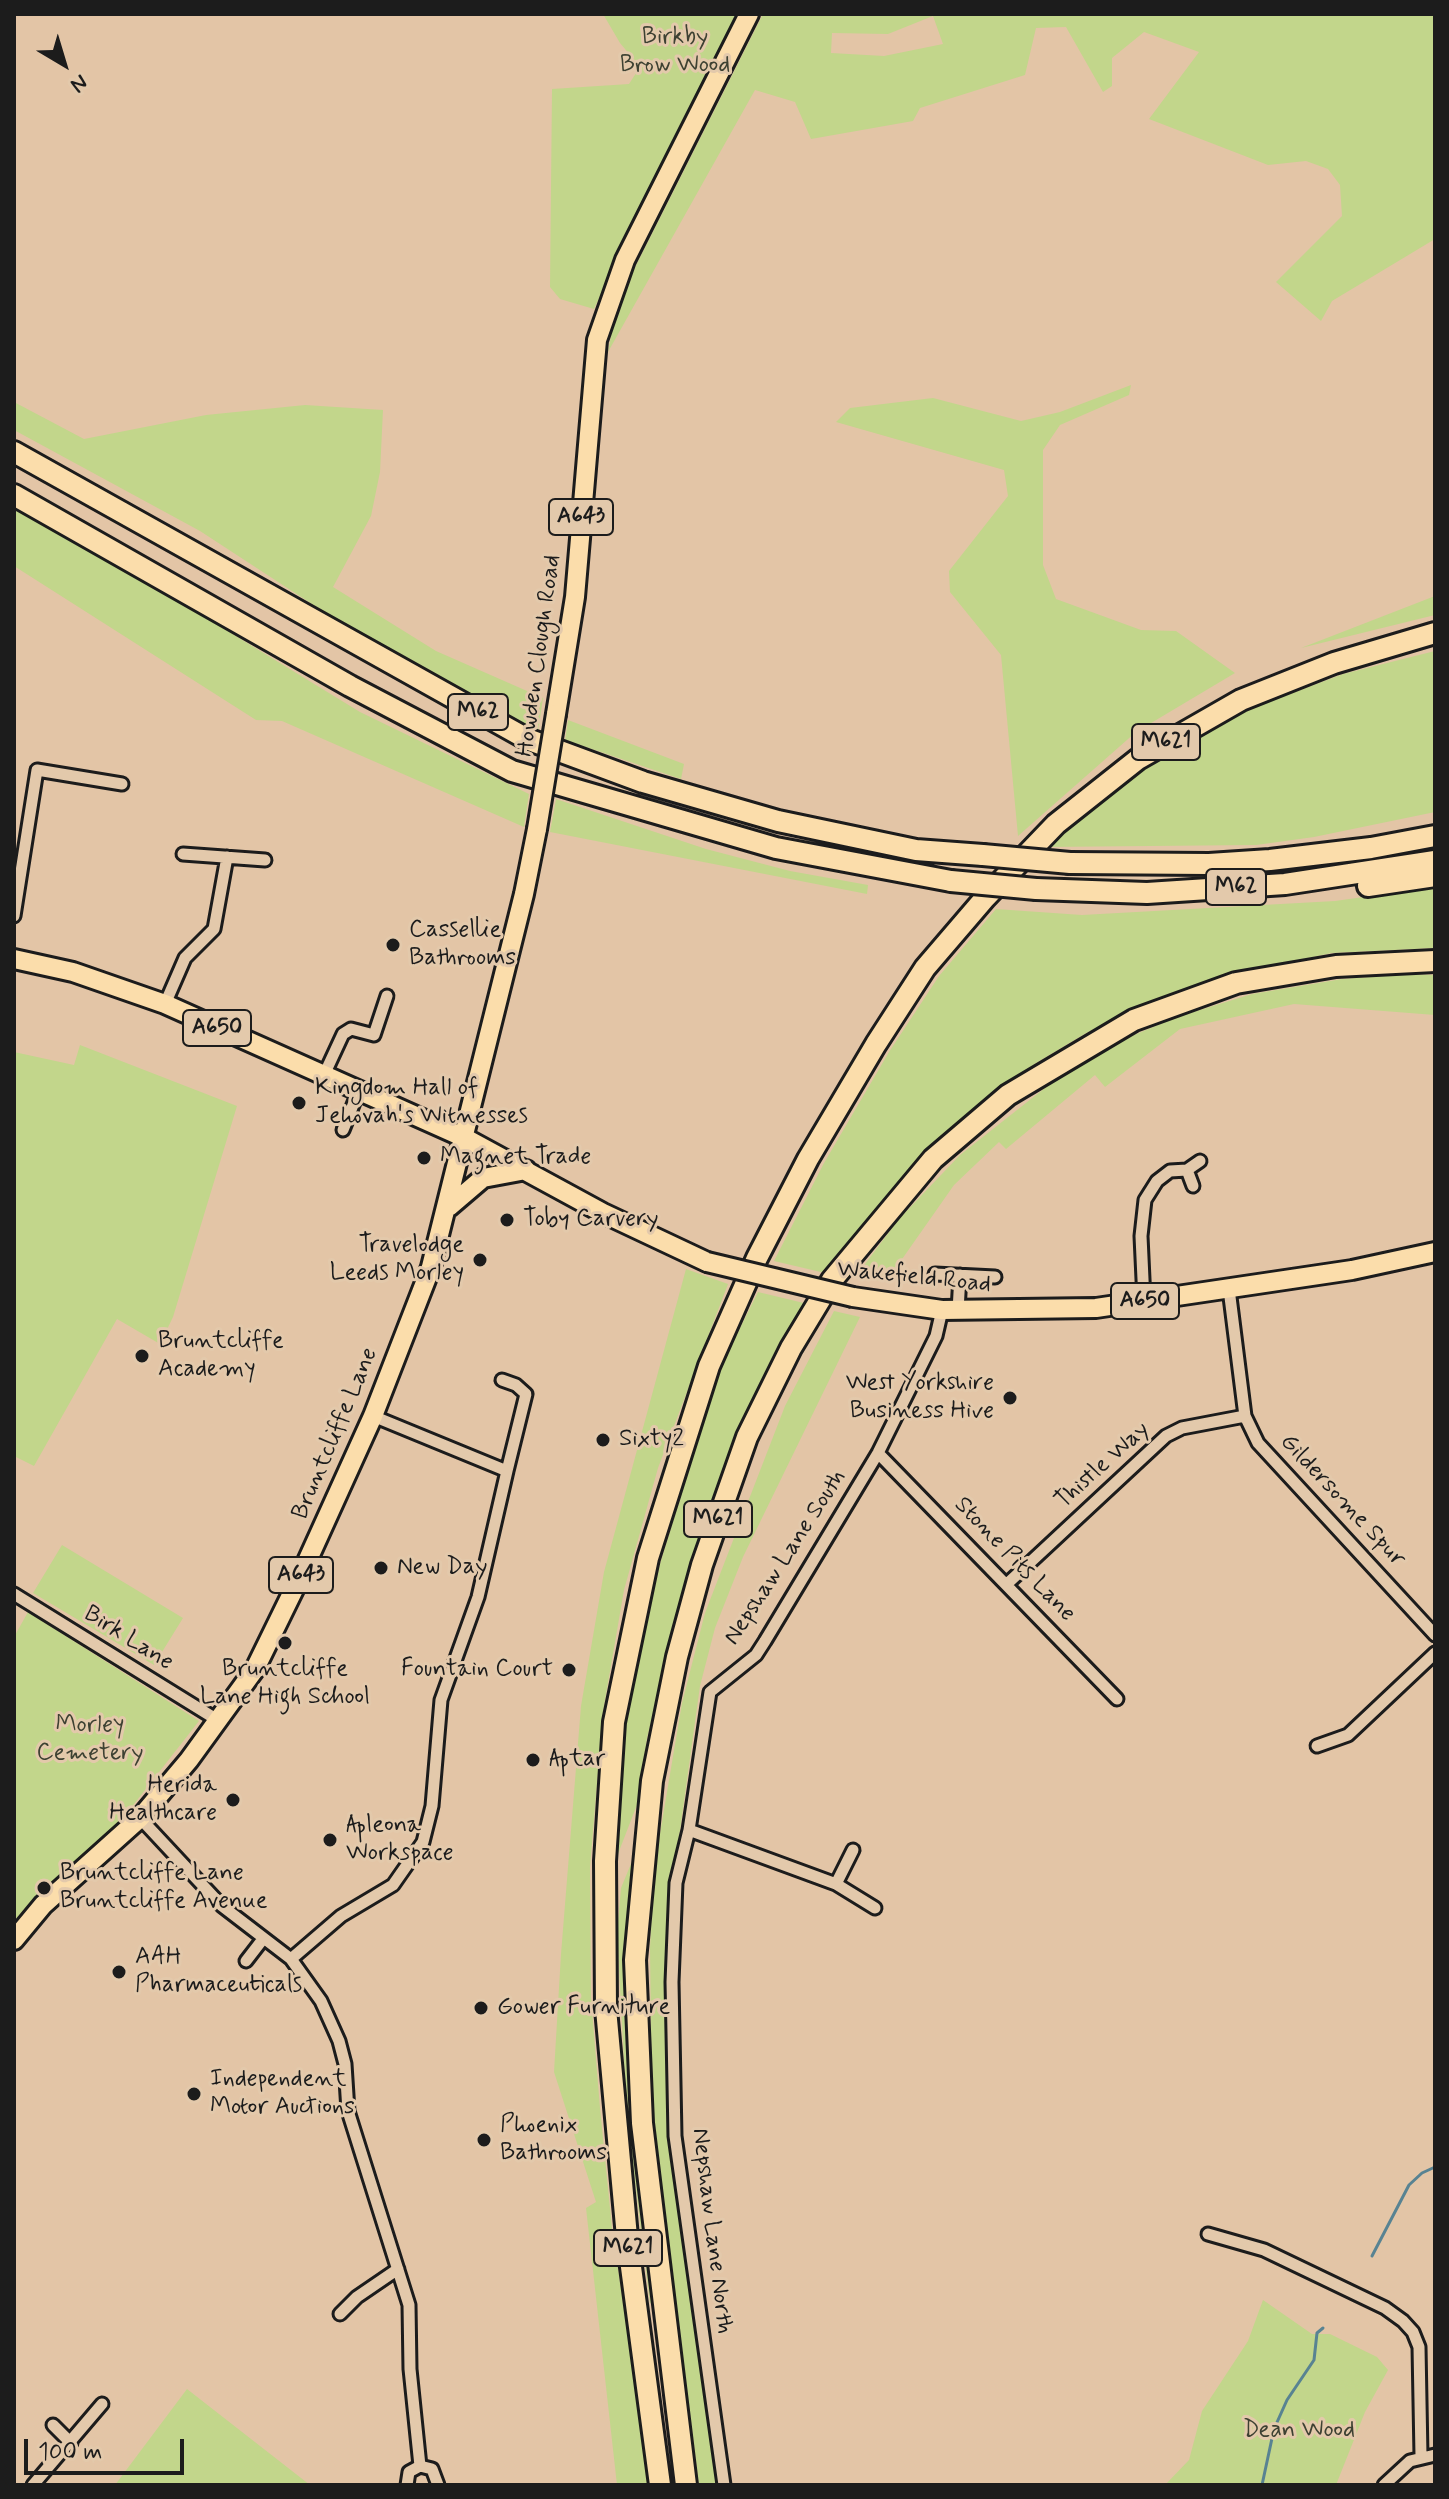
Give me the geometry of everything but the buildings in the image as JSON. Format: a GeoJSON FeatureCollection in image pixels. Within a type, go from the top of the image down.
{"type":"FeatureCollection","features":[{"type":"Feature","properties":{"kind":"highway","name":"M62"},"geometry":{"type":"LineString","coordinates":[[14,452],[527,739],[643,782],[778,821],[916,850],[1070,863],[1209,864],[1371,848],[1435,836]]}},
{"type":"Feature","properties":{"kind":"highway","name":"M62"},"geometry":{"type":"LineString","coordinates":[[14,495],[350,686],[512,771],[776,848],[951,881],[1036,889],[1147,893],[1285,884],[1435,861]]}},
{"type":"Feature","properties":{"kind":"highway","name":"M621"},"geometry":{"type":"LineString","coordinates":[[660,2485],[631,2267],[606,2009],[605,1861],[614,1722],[648,1558],[709,1366],[757,1258],[808,1159],[876,1044],[925,968],[995,887],[1056,824],[1138,759],[1241,700],[1307,673],[1435,635]]}},
{"type":"Feature","properties":{"kind":"highway","name":"M62"},"geometry":{"type":"LineString","coordinates":[[1371,848],[1435,828]]}},
{"type":"Feature","properties":{"kind":"highway"},"geometry":{"type":"LineString","coordinates":[[1147,893],[1303,893],[1435,876]]}},
{"type":"Feature","properties":{"kind":"highway","name":"M621"},"geometry":{"type":"LineString","coordinates":[[686,2485],[642,2123],[635,1960],[652,1781],[677,1657],[702,1565],[747,1437],[791,1348],[832,1280],[933,1159],[1008,1095],[1134,1020],[1236,983],[1336,966],[1435,961]]}},
{"type":"Feature","properties":{"kind":"main road","name":"Howden Clough Road"},"geometry":{"type":"LineString","coordinates":[[465,1138],[537,829],[575,597],[597,340],[625,260],[749,14]]}},
{"type":"Feature","properties":{"kind":"main road","name":"A650"},"geometry":{"type":"LineString","coordinates":[[14,959],[73,972],[165,1004],[465,1138]]}},
{"type":"Feature","properties":{"kind":"main road","name":"Wakefield Road"},"geometry":{"type":"LineString","coordinates":[[465,1138],[603,1213],[707,1262],[853,1297],[950,1310],[1096,1308],[1352,1270],[1435,1252]]}},
{"type":"Feature","properties":{"kind":"main road","name":"Bruntcliffe Lane"},"geometry":{"type":"LineString","coordinates":[[14,1940],[43,1905],[140,1818],[219,1721],[255,1669],[373,1416],[431,1267],[465,1138]]}},
{"type":"Feature","properties":{"kind":"main road"},"geometry":{"type":"LineString","coordinates":[[446,1212],[483,1178],[526,1170]]}},
{"type":"Feature","properties":{"kind":"street"},"geometry":{"type":"LineString","coordinates":[[14,916],[37,770],[122,784]]}},
{"type":"Feature","properties":{"kind":"street"},"geometry":{"type":"LineString","coordinates":[[183,854],[265,860]]}},
{"type":"Feature","properties":{"kind":"street"},"geometry":{"type":"LineString","coordinates":[[165,1004],[185,958],[214,929],[227,857]]}},
{"type":"Feature","properties":{"kind":"street"},"geometry":{"type":"LineString","coordinates":[[324,1075],[343,1034],[351,1029],[374,1035],[387,996]]}},
{"type":"Feature","properties":{"kind":"street"},"geometry":{"type":"LineString","coordinates":[[343,1130],[359,1090]]}},
{"type":"Feature","properties":{"kind":"street"},"geometry":{"type":"LineString","coordinates":[[1144,1301],[1141,1236],[1145,1200],[1170,1171],[1187,1170],[1200,1161]]}},
{"type":"Feature","properties":{"kind":"street"},"geometry":{"type":"LineString","coordinates":[[1187,1170],[1193,1186]]}},
{"type":"Feature","properties":{"kind":"street"},"geometry":{"type":"LineString","coordinates":[[935,1274],[995,1277]]}},
{"type":"Feature","properties":{"kind":"street","name":"Nepshaw Lane South"},"geometry":{"type":"LineString","coordinates":[[672,1982],[676,1883],[689,1830],[710,1692],[756,1655],[878,1453],[950,1310],[960,1275]]}},
{"type":"Feature","properties":{"kind":"street","name":"Gildersome Spur"},"geometry":{"type":"LineString","coordinates":[[1229,1289],[1245,1416],[1258,1443],[1435,1635]]}},
{"type":"Feature","properties":{"kind":"street"},"geometry":{"type":"LineString","coordinates":[[291,1959],[341,1916],[393,1885],[423,1842],[432,1806],[441,1700],[478,1597],[526,1394],[516,1385],[502,1380]]}},
{"type":"Feature","properties":{"kind":"street"},"geometry":{"type":"LineString","coordinates":[[373,1416],[507,1471]]}},
{"type":"Feature","properties":{"kind":"street","name":"Thistle Way"},"geometry":{"type":"LineString","coordinates":[[1008,1583],[1166,1436],[1182,1428],[1245,1416]]}},
{"type":"Feature","properties":{"kind":"street","name":"Stone Pits Lane"},"geometry":{"type":"LineString","coordinates":[[878,1453],[1008,1583],[1117,1699]]}},
{"type":"Feature","properties":{"kind":"street","name":"Birk Lane"},"geometry":{"type":"LineString","coordinates":[[14,1594],[219,1721]]}},
{"type":"Feature","properties":{"kind":"street"},"geometry":{"type":"LineString","coordinates":[[1317,1746],[1348,1735],[1435,1653]]}},
{"type":"Feature","properties":{"kind":"street"},"geometry":{"type":"LineString","coordinates":[[140,1818],[197,1881],[263,1939],[291,1959],[321,2001],[339,2041],[345,2064],[348,2111],[409,2305],[410,2369],[420,2466]]}},
{"type":"Feature","properties":{"kind":"street"},"geometry":{"type":"LineString","coordinates":[[689,1830],[836,1884],[875,1908]]}},
{"type":"Feature","properties":{"kind":"street"},"geometry":{"type":"LineString","coordinates":[[836,1884],[853,1850]]}},
{"type":"Feature","properties":{"kind":"street"},"geometry":{"type":"LineString","coordinates":[[246,1961],[263,1939]]}},
{"type":"Feature","properties":{"kind":"street","name":"Nepshaw Lane North"},"geometry":{"type":"LineString","coordinates":[[672,1982],[675,2136],[724,2485]]}},
{"type":"Feature","properties":{"kind":"street"},"geometry":{"type":"LineString","coordinates":[[1208,2234],[1264,2250],[1385,2308],[1413,2332],[1419,2347],[1421,2456]]}},
{"type":"Feature","properties":{"kind":"street"},"geometry":{"type":"LineString","coordinates":[[340,2314],[357,2297],[398,2269]]}},
{"type":"Feature","properties":{"kind":"street"},"geometry":{"type":"LineString","coordinates":[[33,2485],[102,2404]]}},
{"type":"Feature","properties":{"kind":"street"},"geometry":{"type":"LineString","coordinates":[[53,2425],[71,2443]]}},
{"type":"Feature","properties":{"kind":"street"},"geometry":{"type":"LineString","coordinates":[[1384,2485],[1397,2469],[1421,2456],[1435,2455]]}},
{"type":"Feature","properties":{"kind":"street"},"geometry":{"type":"LineString","coordinates":[[407,2485],[409,2472],[420,2466],[432,2469],[438,2485]]}},
{"type":"Feature","properties":{"kind":"green space","name":"Birkby Brow Wood"},"geometry":{"type":"Polygon","coordinates":[[[603,14],[737,14],[594,309],[560,299],[550,287],[552,89],[629,84],[640,67],[620,43],[603,14]]]}},
{"type":"Feature","properties":{"kind":"green space"},"geometry":{"type":"Polygon","coordinates":[[[763,14],[1435,14],[1435,239],[1332,301],[1321,321],[1276,282],[1342,216],[1340,185],[1328,169],[1306,161],[1268,165],[1149,119],[1199,52],[1144,32],[1112,58],[1112,86],[1103,92],[1066,27],[1036,28],[1025,75],[920,108],[913,121],[811,139],[795,102],[755,90],[608,352],[617,303],[763,14]],[[933,16],[888,34],[832,33],[831,53],[884,56],[943,44],[933,16]]]}},
{"type":"Feature","properties":{"kind":"green space"},"geometry":{"type":"Polygon","coordinates":[[[1131,385],[1129,395],[1060,425],[1043,450],[1043,565],[1056,599],[1141,630],[1176,631],[1235,673],[1136,732],[1018,836],[1001,655],[950,592],[949,571],[1008,496],[1004,470],[836,422],[850,408],[933,398],[1021,421],[1060,412],[1131,385]]]}},
{"type":"Feature","properties":{"kind":"green space"},"geometry":{"type":"Polygon","coordinates":[[[14,402],[84,439],[206,415],[305,405],[383,410],[380,472],[371,516],[333,587],[436,651],[543,698],[538,731],[318,608],[200,531],[14,430],[14,402]]]}},
{"type":"Feature","properties":{"kind":"green space"},"geometry":{"type":"Polygon","coordinates":[[[14,505],[110,559],[360,712],[529,794],[524,827],[282,721],[256,720],[14,566],[14,505]]]}},
{"type":"Feature","properties":{"kind":"green space"},"geometry":{"type":"Polygon","coordinates":[[[1435,596],[1435,615],[1301,648],[1435,596]]]}},
{"type":"Feature","properties":{"kind":"green space"},"geometry":{"type":"Polygon","coordinates":[[[1435,651],[1435,812],[1314,837],[1256,845],[1043,847],[1139,768],[1218,721],[1343,674],[1435,651]]]}},
{"type":"Feature","properties":{"kind":"green space"},"geometry":{"type":"Polygon","coordinates":[[[568,720],[684,764],[681,779],[565,740],[568,720]]]}},
{"type":"Feature","properties":{"kind":"green space"},"geometry":{"type":"Polygon","coordinates":[[[556,799],[706,849],[790,871],[868,885],[867,894],[550,832],[556,799]]]}},
{"type":"Feature","properties":{"kind":"green space"},"geometry":{"type":"Polygon","coordinates":[[[1435,887],[1435,948],[1332,953],[1228,975],[1156,1001],[1088,1032],[1036,1063],[968,1114],[901,1179],[825,1273],[774,1261],[824,1163],[889,1052],[939,976],[996,909],[1082,915],[1335,901],[1435,887]]]}},
{"type":"Feature","properties":{"kind":"green space"},"geometry":{"type":"Polygon","coordinates":[[[1435,975],[1435,1015],[1294,1004],[1180,1029],[1105,1087],[1095,1075],[1006,1149],[999,1142],[954,1185],[886,1282],[856,1276],[898,1220],[960,1155],[1050,1084],[1122,1040],[1177,1017],[1252,994],[1342,979],[1435,975]]]}},
{"type":"Feature","properties":{"kind":"green space"},"geometry":{"type":"Polygon","coordinates":[[[80,1045],[237,1106],[173,1317],[160,1344],[117,1319],[34,1466],[14,1456],[14,1052],[74,1065],[80,1045]]]}},
{"type":"Feature","properties":{"kind":"green space"},"geometry":{"type":"Polygon","coordinates":[[[686,1269],[728,1284],[658,1468],[624,1590],[603,1712],[590,1867],[591,1997],[600,2108],[612,2228],[650,2485],[617,2485],[586,2208],[596,2202],[554,2072],[581,1706],[604,1572],[686,1269]]]}},
{"type":"Feature","properties":{"kind":"green space"},"geometry":{"type":"Polygon","coordinates":[[[758,1292],[808,1304],[675,1629],[647,1738],[640,1797],[616,1859],[626,1718],[660,1564],[719,1370],[758,1292]]]}},
{"type":"Feature","properties":{"kind":"green space"},"geometry":{"type":"Polygon","coordinates":[[[834,1311],[860,1317],[743,1557],[715,1628],[700,1686],[666,1932],[673,2166],[718,2485],[699,2485],[652,2111],[650,1948],[654,1869],[682,1703],[705,1613],[785,1406],[834,1311]]]}},
{"type":"Feature","properties":{"kind":"green space"},"geometry":{"type":"Polygon","coordinates":[[[62,1545],[183,1618],[154,1665],[33,1593],[62,1545]]]}},
{"type":"Feature","properties":{"kind":"green space","name":"Morley Cemetery"},"geometry":{"type":"Polygon","coordinates":[[[28,1612],[199,1721],[120,1822],[39,1893],[14,1921],[14,1637],[28,1612]]]}},
{"type":"Feature","properties":{"kind":"green space"},"geometry":{"type":"Polygon","coordinates":[[[633,1859],[628,1931],[629,2059],[633,2134],[654,2302],[650,2303],[627,2117],[617,1933],[621,1888],[633,1859]]]}},
{"type":"Feature","properties":{"kind":"green space","name":"Dean Wood"},"geometry":{"type":"Polygon","coordinates":[[[1263,2300],[1312,2334],[1330,2334],[1377,2357],[1388,2370],[1365,2412],[1336,2485],[1165,2485],[1189,2460],[1202,2411],[1248,2341],[1263,2300]]]}},
{"type":"Feature","properties":{"kind":"green space"},"geometry":{"type":"Polygon","coordinates":[[[187,2389],[310,2485],[115,2485],[187,2389]]]}},
{"type":"Feature","properties":{"kind":"waterway"},"geometry":{"type":"LineString","coordinates":[[1372,2256],[1409,2185],[1422,2173],[1435,2167]]}},
{"type":"Feature","properties":{"kind":"waterway"},"geometry":{"type":"LineString","coordinates":[[1262,2485],[1274,2429],[1287,2400],[1314,2360],[1317,2333],[1323,2328]]}},
{"type":"Feature","properties":{"kind":"place","name":"Cassellie Bathrooms"},"geometry":{"type":"Point","coordinates":[393,945]}},
{"type":"Feature","properties":{"kind":"place","name":"Kingdom Hall of Jehovah's Witnesses"},"geometry":{"type":"Point","coordinates":[299,1103]}},
{"type":"Feature","properties":{"kind":"place","name":"Magnet Trade"},"geometry":{"type":"Point","coordinates":[424,1158]}},
{"type":"Feature","properties":{"kind":"place","name":"Toby Carvery"},"geometry":{"type":"Point","coordinates":[507,1220]}},
{"type":"Feature","properties":{"kind":"place","name":"Travelodge Leeds Morley"},"geometry":{"type":"Point","coordinates":[480,1260]}},
{"type":"Feature","properties":{"kind":"place","name":"Bruntcliffe Academy"},"geometry":{"type":"Point","coordinates":[142,1356]}},
{"type":"Feature","properties":{"kind":"place","name":"West Yorkshire Business Hive"},"geometry":{"type":"Point","coordinates":[1010,1398]}},
{"type":"Feature","properties":{"kind":"place","name":"Sixty2"},"geometry":{"type":"Point","coordinates":[603,1440]}},
{"type":"Feature","properties":{"kind":"place","name":"New Day"},"geometry":{"type":"Point","coordinates":[381,1568]}},
{"type":"Feature","properties":{"kind":"place","name":"Bruntcliffe Lane High School"},"geometry":{"type":"Point","coordinates":[285,1643]}},
{"type":"Feature","properties":{"kind":"place","name":"Fountain Court"},"geometry":{"type":"Point","coordinates":[569,1670]}},
{"type":"Feature","properties":{"kind":"place","name":"Aptar"},"geometry":{"type":"Point","coordinates":[533,1760]}},
{"type":"Feature","properties":{"kind":"place","name":"Herida Healthcare"},"geometry":{"type":"Point","coordinates":[233,1800]}},
{"type":"Feature","properties":{"kind":"place","name":"Apleona Workspace"},"geometry":{"type":"Point","coordinates":[330,1840]}},
{"type":"Feature","properties":{"kind":"place","name":"Bruntcliffe Lane Bruntcliffe Avenue"},"geometry":{"type":"Point","coordinates":[44,1888]}},
{"type":"Feature","properties":{"kind":"place","name":"AAH Pharmaceuticals"},"geometry":{"type":"Point","coordinates":[119,1972]}},
{"type":"Feature","properties":{"kind":"place","name":"Gower Furniture"},"geometry":{"type":"Point","coordinates":[481,2008]}},
{"type":"Feature","properties":{"kind":"place","name":"Independent Motor Auctions"},"geometry":{"type":"Point","coordinates":[194,2094]}},
{"type":"Feature","properties":{"kind":"place","name":"Phoenix Bathrooms"},"geometry":{"type":"Point","coordinates":[484,2140]}}]}
